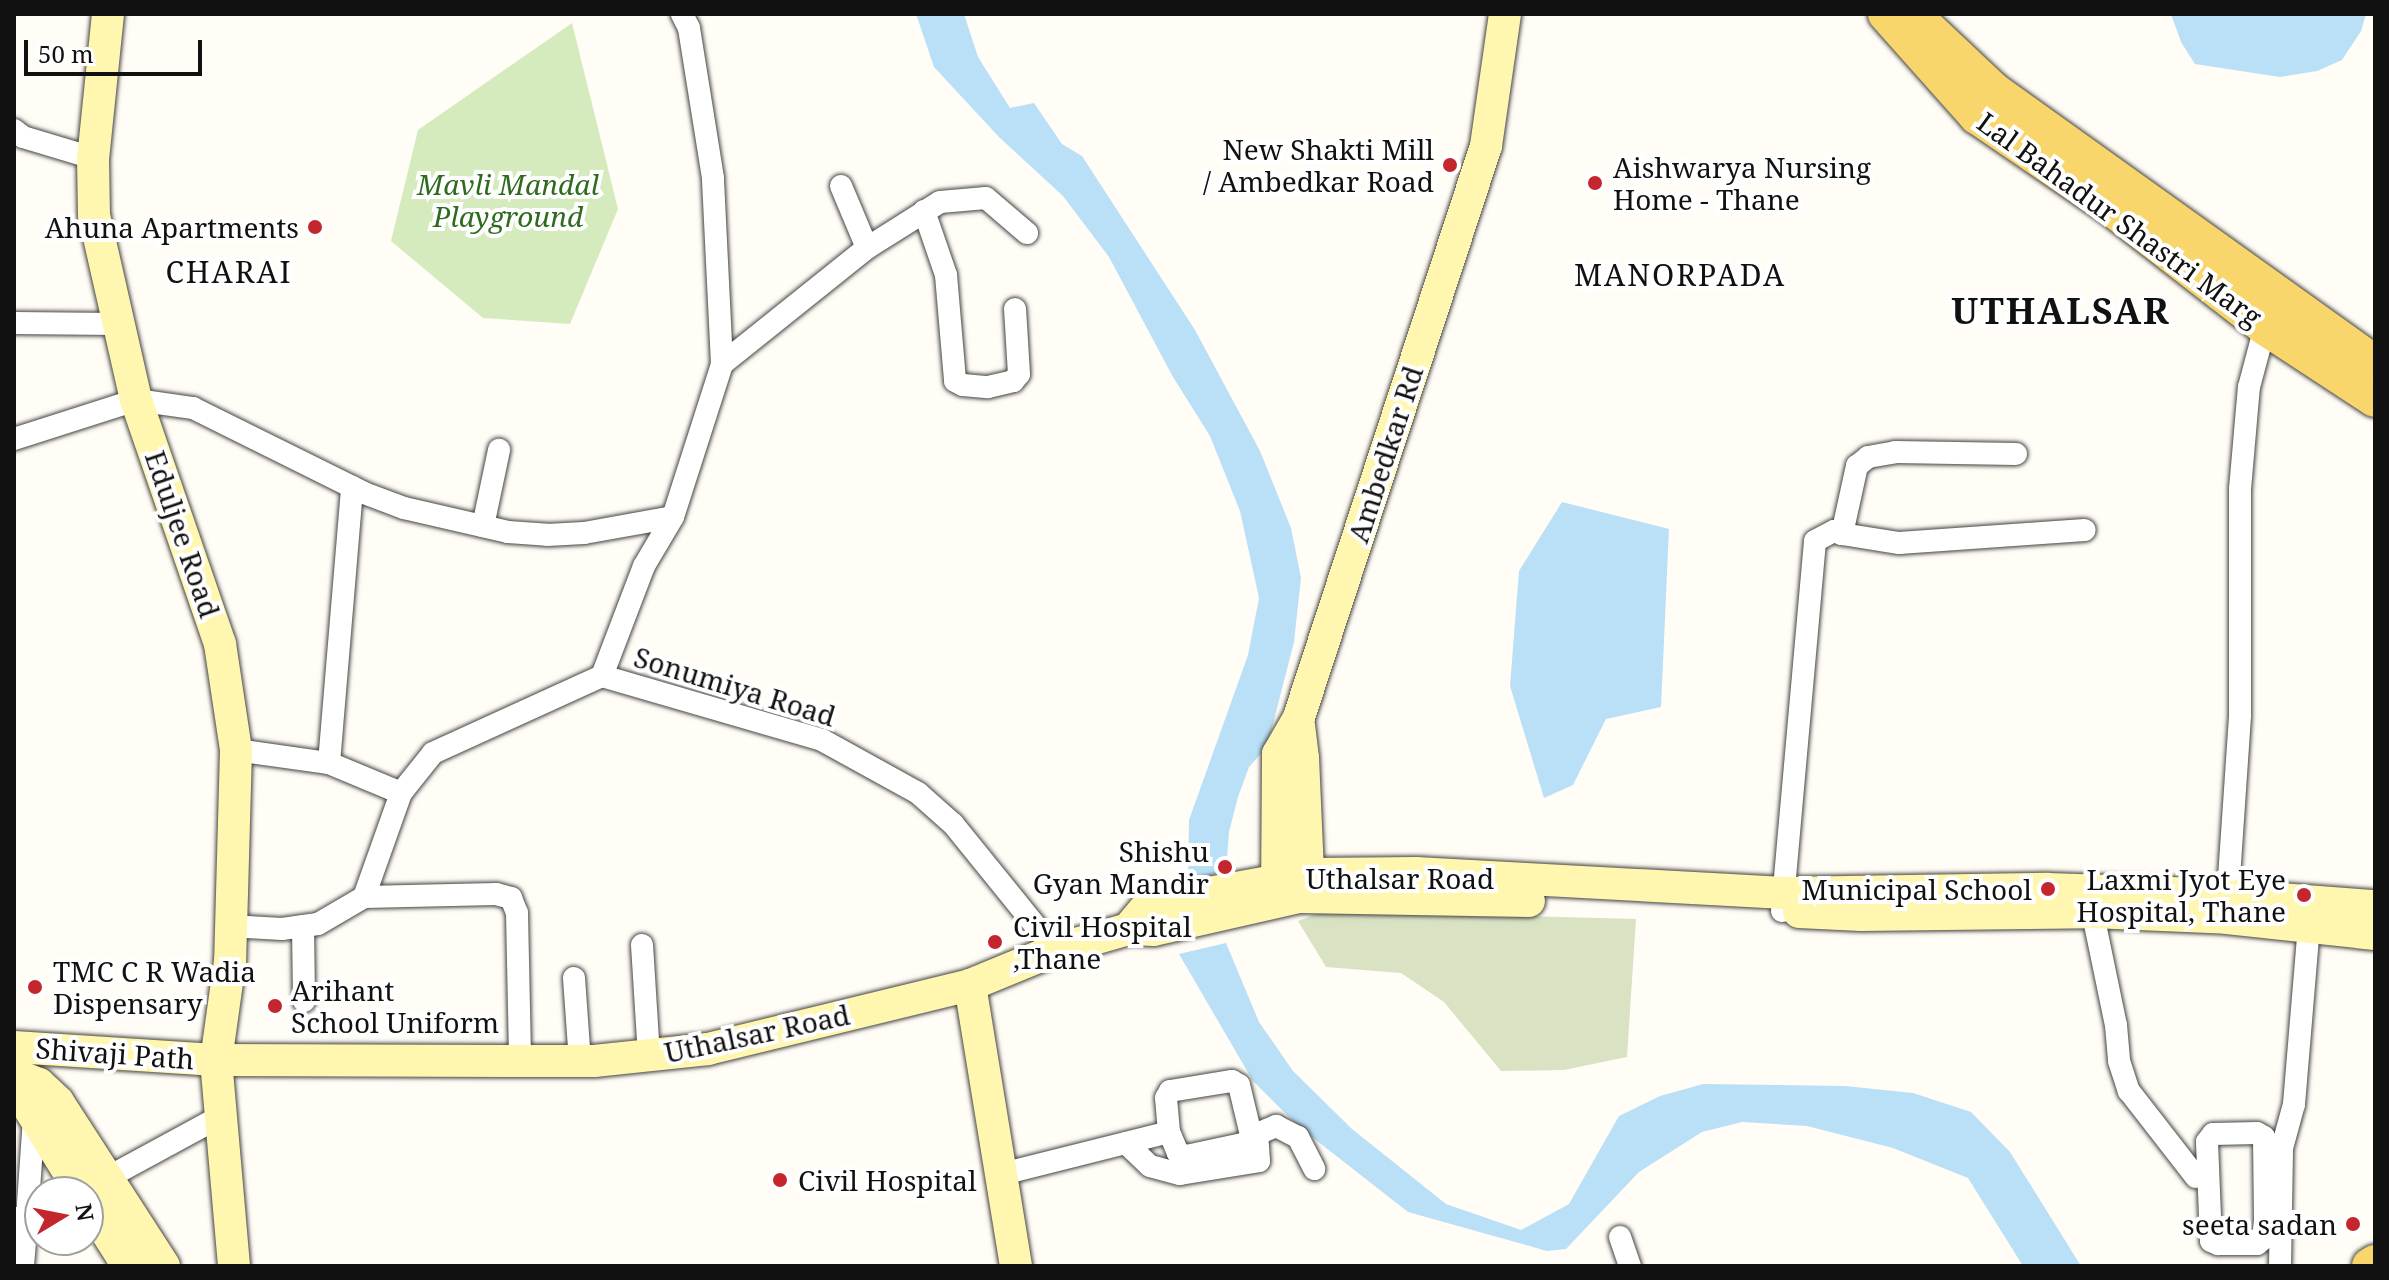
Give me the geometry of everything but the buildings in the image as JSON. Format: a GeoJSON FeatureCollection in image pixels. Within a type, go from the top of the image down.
{"type":"FeatureCollection","features":[{"type":"Feature","properties":{"kind":"main road","name":"Lal Bahadur Shastri Marg"},"geometry":{"type":"LineString","coordinates":[[1886,14],[1977,116],[2109,206],[2265,327],[2375,399]]}},
{"type":"Feature","properties":{"kind":"main road","name":"Lal Bahadur Shastri Marg"},"geometry":{"type":"LineString","coordinates":[[1922,16],[2018,81],[2375,344]]}},
{"type":"Feature","properties":{"kind":"main road"},"geometry":{"type":"LineString","coordinates":[[1922,16],[1993,90],[2375,363]]}},
{"type":"Feature","properties":{"kind":"street","name":"Eduljee Road"},"geometry":{"type":"LineString","coordinates":[[108,14],[93,158],[94,215],[116,324],[136,400],[220,644],[236,750],[230,961],[216,1060],[234,1266]]}},
{"type":"Feature","properties":{"kind":"street"},"geometry":{"type":"LineString","coordinates":[[364,897],[401,793],[433,753],[602,676],[644,566],[673,517],[722,364],[713,178],[689,28],[682,14]]}},
{"type":"Feature","properties":{"kind":"street","name":"Ambedkar Rd"},"geometry":{"type":"LineString","coordinates":[[1309,886],[1303,758],[1298,720],[1486,146],[1505,14]]}},
{"type":"Feature","properties":{"kind":"street"},"geometry":{"type":"LineString","coordinates":[[14,130],[23,137],[93,158]]}},
{"type":"Feature","properties":{"kind":"street"},"geometry":{"type":"LineString","coordinates":[[841,186],[867,248]]}},
{"type":"Feature","properties":{"kind":"street"},"geometry":{"type":"LineString","coordinates":[[722,364],[867,248],[940,202],[986,198],[1027,233]]}},
{"type":"Feature","properties":{"kind":"street"},"geometry":{"type":"LineString","coordinates":[[924,211],[946,275],[955,381],[963,385],[988,387],[1013,381],[1019,374],[1015,309]]}},
{"type":"Feature","properties":{"kind":"street"},"geometry":{"type":"LineString","coordinates":[[14,323],[116,324]]}},
{"type":"Feature","properties":{"kind":"street"},"geometry":{"type":"LineString","coordinates":[[2227,907],[2240,714],[2240,489],[2249,387],[2265,327]]}},
{"type":"Feature","properties":{"kind":"street"},"geometry":{"type":"LineString","coordinates":[[14,439],[136,400],[193,408],[352,487],[404,508],[483,526],[547,535],[673,517]]}},
{"type":"Feature","properties":{"kind":"street"},"geometry":{"type":"LineString","coordinates":[[483,526],[499,450]]}},
{"type":"Feature","properties":{"kind":"street"},"geometry":{"type":"LineString","coordinates":[[1842,534],[1857,466],[1868,457],[1895,452],[2016,454]]}},
{"type":"Feature","properties":{"kind":"street"},"geometry":{"type":"LineString","coordinates":[[329,763],[352,487]]}},
{"type":"Feature","properties":{"kind":"street"},"geometry":{"type":"LineString","coordinates":[[1783,902],[1815,541],[1834,531],[1899,543],[2085,530]]}},
{"type":"Feature","properties":{"kind":"street","name":"Sonumiya Road"},"geometry":{"type":"LineString","coordinates":[[602,676],[822,740],[918,793],[953,824],[1055,950]]}},
{"type":"Feature","properties":{"kind":"street"},"geometry":{"type":"LineString","coordinates":[[1277,892],[1278,754],[1298,720]]}},
{"type":"Feature","properties":{"kind":"street"},"geometry":{"type":"LineString","coordinates":[[236,750],[329,763],[401,793]]}},
{"type":"Feature","properties":{"kind":"street","name":"Uthalsar Road"},"geometry":{"type":"LineString","coordinates":[[216,1060],[580,1061],[708,1049],[970,985],[1055,950],[1128,929],[1149,904],[1277,892],[1416,873],[1602,893],[1783,902],[2090,901],[2310,914],[2375,906]]}},
{"type":"Feature","properties":{"kind":"street"},"geometry":{"type":"LineString","coordinates":[[230,926],[318,924],[364,897],[496,894],[511,898],[517,913],[520,1061]]}},
{"type":"Feature","properties":{"kind":"street"},"geometry":{"type":"LineString","coordinates":[[2090,901],[2116,1025],[2119,1061],[2129,1091],[2196,1177]]}},
{"type":"Feature","properties":{"kind":"street"},"geometry":{"type":"LineString","coordinates":[[2280,1266],[2272,1219],[2273,1148],[2294,1104],[2310,914],[2375,934]]}},
{"type":"Feature","properties":{"kind":"street"},"geometry":{"type":"LineString","coordinates":[[303,926],[304,1001]]}},
{"type":"Feature","properties":{"kind":"street"},"geometry":{"type":"LineString","coordinates":[[642,945],[649,1056]]}},
{"type":"Feature","properties":{"kind":"street"},"geometry":{"type":"LineString","coordinates":[[574,978],[580,1061]]}},
{"type":"Feature","properties":{"kind":"street"},"geometry":{"type":"LineString","coordinates":[[970,985],[1016,1266]]}},
{"type":"Feature","properties":{"kind":"street","name":"Shivaji Path"},"geometry":{"type":"LineString","coordinates":[[14,1047],[216,1060]]}},
{"type":"Feature","properties":{"kind":"street"},"geometry":{"type":"LineString","coordinates":[[14,1074],[39,1084],[58,1102],[86,1176]]}},
{"type":"Feature","properties":{"kind":"street"},"geometry":{"type":"LineString","coordinates":[[14,1084],[34,1117],[80,1176]]}},
{"type":"Feature","properties":{"kind":"street"},"geometry":{"type":"LineString","coordinates":[[104,1184],[221,1116]]}},
{"type":"Feature","properties":{"kind":"street"},"geometry":{"type":"LineString","coordinates":[[23,1266],[20,1218],[34,1117]]}},
{"type":"Feature","properties":{"kind":"street"},"geometry":{"type":"LineString","coordinates":[[1126,1143],[1150,1166],[1180,1174],[1263,1166],[1257,1134],[1276,1126],[1298,1137],[1314,1169]]}},
{"type":"Feature","properties":{"kind":"street"},"geometry":{"type":"LineString","coordinates":[[1002,1174],[1169,1132]]}},
{"type":"Feature","properties":{"kind":"street"},"geometry":{"type":"LineString","coordinates":[[2272,1219],[2263,1239],[2257,1244],[2218,1244],[2211,1241],[2207,1142],[2213,1134],[2257,1133],[2273,1148]]}},
{"type":"Feature","properties":{"kind":"street"},"geometry":{"type":"LineString","coordinates":[[104,1204],[164,1266]]}},
{"type":"Feature","properties":{"kind":"street"},"geometry":{"type":"LineString","coordinates":[[104,1216],[128,1266]]}},
{"type":"Feature","properties":{"kind":"street"},"geometry":{"type":"LineString","coordinates":[[1620,1237],[1630,1266]]}},
{"type":"Feature","properties":{"kind":"green space","name":"Mavli Mandal Playground"},"geometry":{"type":"Polygon","coordinates":[[[572,23],[618,209],[570,324],[483,318],[391,241],[418,130],[572,23]]]}},
{"type":"Feature","properties":{"kind":"green space"},"geometry":{"type":"Polygon","coordinates":[[[1325,911],[1636,919],[1627,1057],[1564,1070],[1501,1071],[1444,1002],[1401,973],[1326,967],[1298,921],[1325,911]]]}},
{"type":"Feature","properties":{"kind":"water"},"geometry":{"type":"Polygon","coordinates":[[[916,14],[964,14],[978,57],[1010,108],[1034,103],[1062,144],[1082,156],[1195,330],[1260,451],[1291,528],[1301,578],[1294,642],[1267,747],[1249,767],[1238,797],[1229,832],[1226,872],[1188,880],[1189,820],[1248,655],[1259,598],[1240,511],[1210,436],[1173,377],[1109,257],[1063,196],[999,137],[934,67],[916,14]]]}},
{"type":"Feature","properties":{"kind":"water"},"geometry":{"type":"Polygon","coordinates":[[[2171,14],[2366,14],[2361,31],[2342,60],[2317,71],[2280,77],[2195,64],[2181,42],[2171,14]]]}},
{"type":"Feature","properties":{"kind":"water"},"geometry":{"type":"Polygon","coordinates":[[[1562,502],[1669,529],[1661,707],[1606,719],[1573,785],[1544,798],[1510,686],[1519,571],[1562,502]]]}},
{"type":"Feature","properties":{"kind":"water"},"geometry":{"type":"Polygon","coordinates":[[[1226,943],[1259,1022],[1293,1071],[1352,1129],[1446,1204],[1521,1230],[1569,1204],[1619,1116],[1660,1096],[1703,1084],[1845,1086],[1913,1093],[1971,1112],[2010,1152],[2081,1266],[2023,1266],[1968,1178],[1893,1148],[1807,1126],[1742,1122],[1702,1132],[1639,1172],[1566,1249],[1547,1251],[1408,1212],[1298,1126],[1253,1081],[1179,954],[1226,943]]]}},
{"type":"Feature","properties":{"kind":"place","name":"New Shakti Mill / Ambedkar Road"},"geometry":{"type":"Point","coordinates":[1450,165]}},
{"type":"Feature","properties":{"kind":"place","name":"Aishwarya Nursing Home - Thane"},"geometry":{"type":"Point","coordinates":[1595,183]}},
{"type":"Feature","properties":{"kind":"place","name":"Ahuna Apartments"},"geometry":{"type":"Point","coordinates":[315,227]}},
{"type":"Feature","properties":{"kind":"place","name":"Shishu Gyan Mandir"},"geometry":{"type":"Point","coordinates":[1225,867]}},
{"type":"Feature","properties":{"kind":"place","name":"Municipal School"},"geometry":{"type":"Point","coordinates":[2048,889]}},
{"type":"Feature","properties":{"kind":"place","name":"Laxmi Jyot Eye Hospital, Thane"},"geometry":{"type":"Point","coordinates":[2304,895]}},
{"type":"Feature","properties":{"kind":"place","name":"Civil Hospital ,Thane"},"geometry":{"type":"Point","coordinates":[995,942]}},
{"type":"Feature","properties":{"kind":"place","name":"TMC C R Wadia Dispensary"},"geometry":{"type":"Point","coordinates":[35,987]}},
{"type":"Feature","properties":{"kind":"place","name":"Arihant School Uniform"},"geometry":{"type":"Point","coordinates":[275,1006]}},
{"type":"Feature","properties":{"kind":"place","name":"Civil Hospital"},"geometry":{"type":"Point","coordinates":[780,1180]}},
{"type":"Feature","properties":{"kind":"place","name":"seeta sadan"},"geometry":{"type":"Point","coordinates":[2353,1224]}},
{"type":"Feature","properties":{"kind":"district","name":"CHARAI"},"geometry":{"type":"Point","coordinates":[229,272]}},
{"type":"Feature","properties":{"kind":"district","name":"MANORPADA"},"geometry":{"type":"Point","coordinates":[1680,275]}},
{"type":"Feature","properties":{"kind":"district","name":"UTHALSAR"},"geometry":{"type":"Point","coordinates":[2061,311]}}]}
